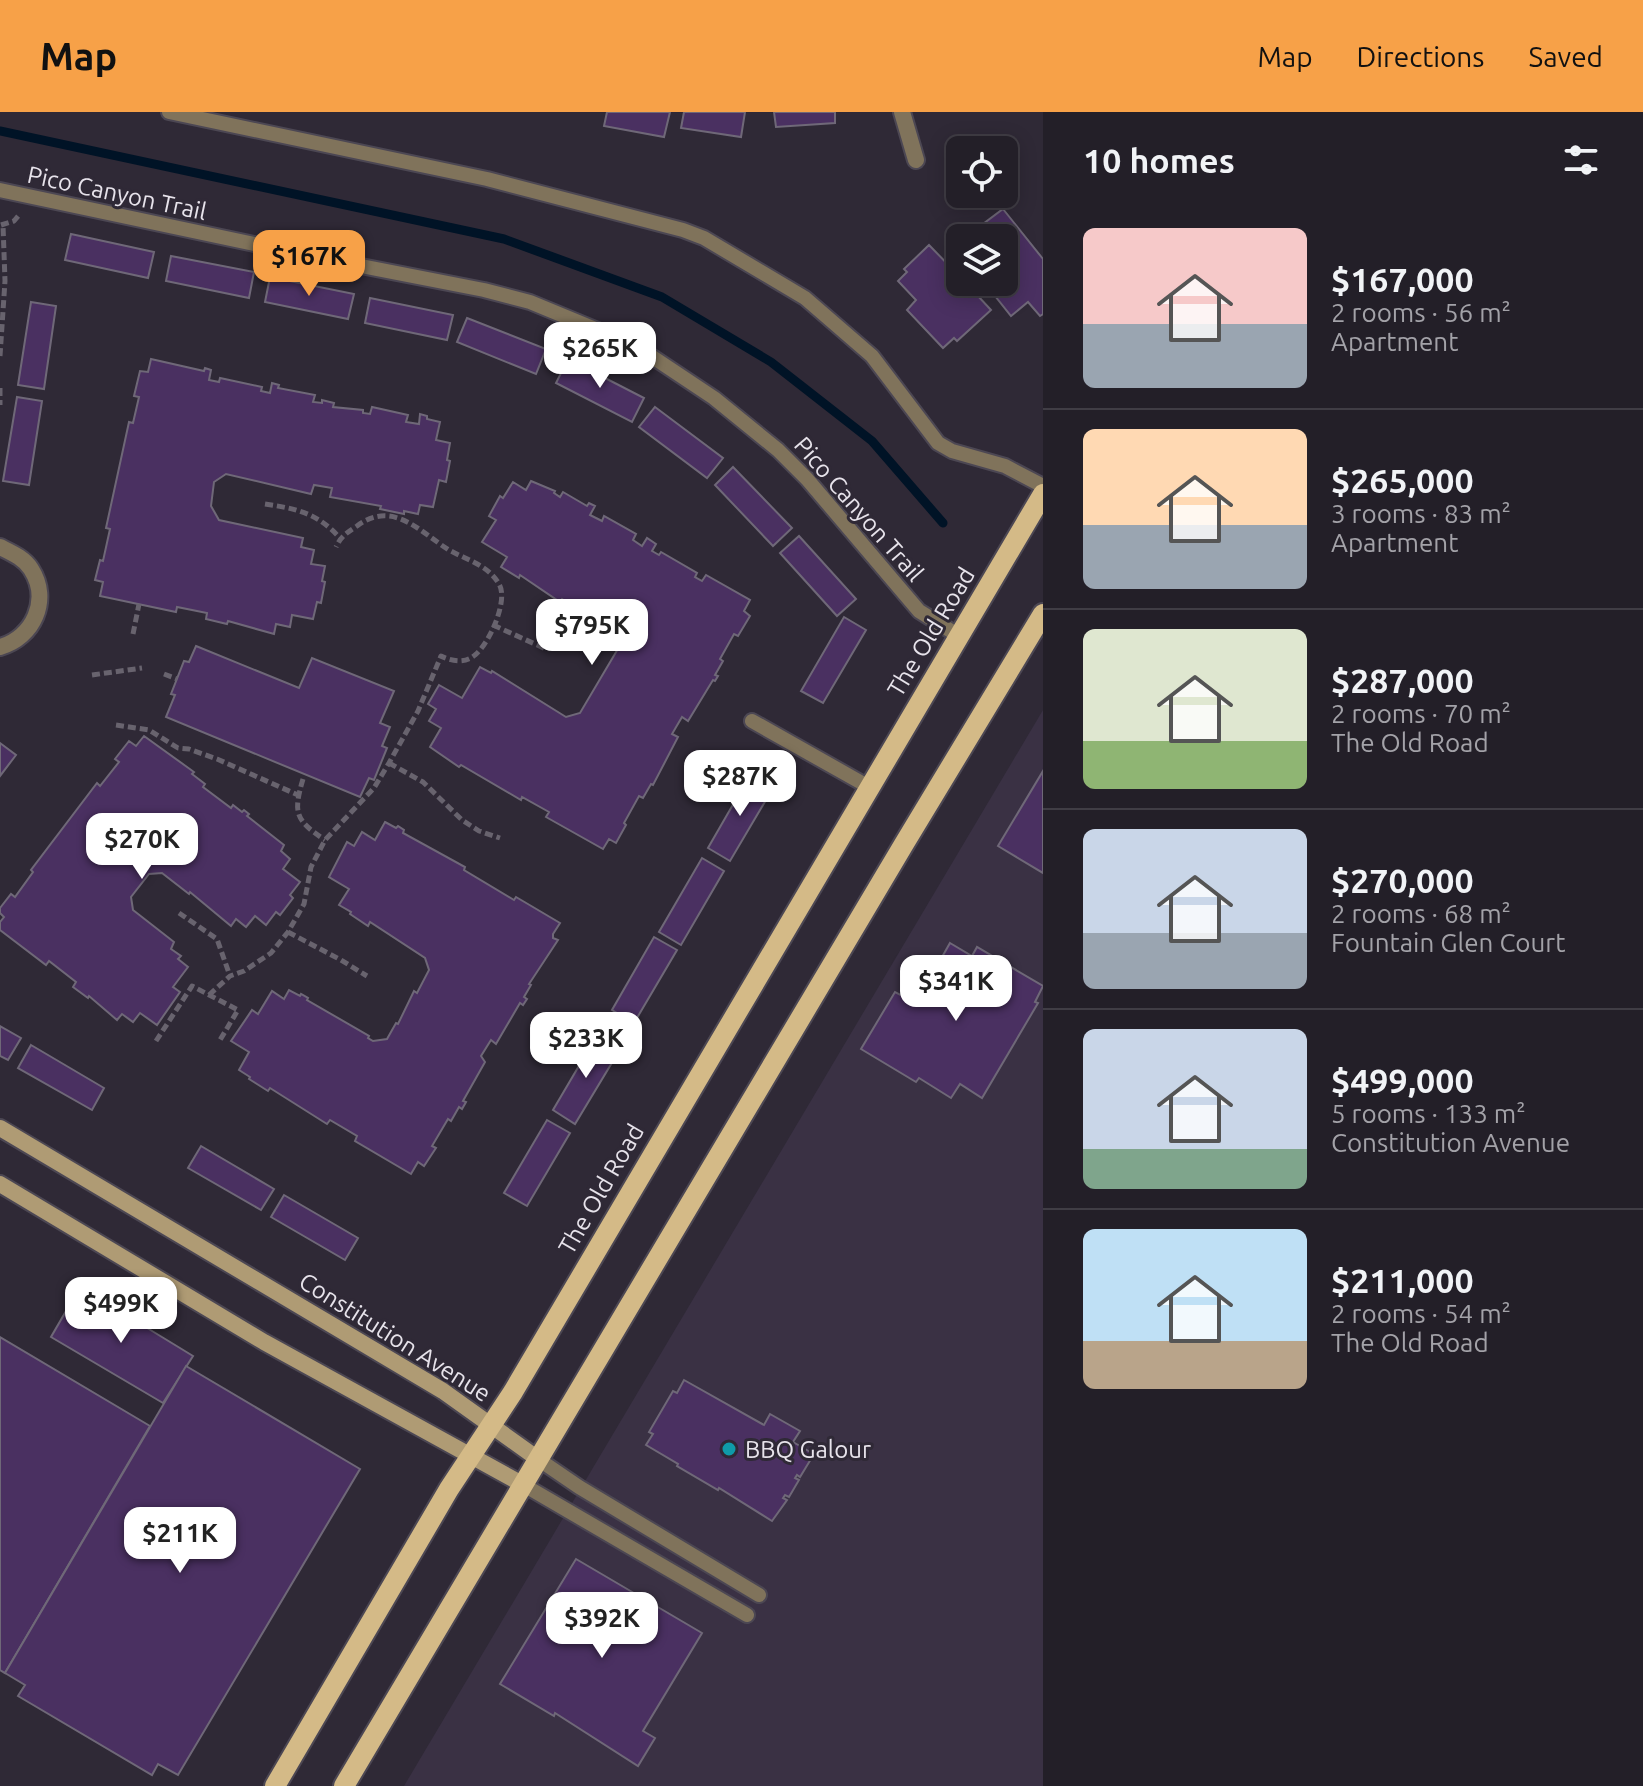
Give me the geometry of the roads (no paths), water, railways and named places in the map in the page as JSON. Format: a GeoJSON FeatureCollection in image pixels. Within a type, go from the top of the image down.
{"type":"FeatureCollection","features":[{"type":"Feature","properties":{"kind":"main road","name":"The Old Road"},"geometry":{"type":"LineString","coordinates":[[275,1786],[1043,494]]}},
{"type":"Feature","properties":{"kind":"main road"},"geometry":{"type":"LineString","coordinates":[[344,1786],[1043,614]]}},
{"type":"Feature","properties":{"kind":"main road","name":"Constitution Avenue"},"geometry":{"type":"LineString","coordinates":[[0,1128],[443,1391],[538,1459]]}},
{"type":"Feature","properties":{"kind":"main road"},"geometry":{"type":"LineString","coordinates":[[0,1184],[264,1342],[522,1484]]}},
{"type":"Feature","properties":{"kind":"street"},"geometry":{"type":"LineString","coordinates":[[902,112],[916,160]]}},
{"type":"Feature","properties":{"kind":"street"},"geometry":{"type":"LineString","coordinates":[[0,547],[20,556],[32,570],[39,586],[39,604],[34,621],[25,633],[11,644],[0,647]]}},
{"type":"Feature","properties":{"kind":"lane"},"geometry":{"type":"LineString","coordinates":[[169,112],[487,179],[704,238],[805,298],[872,356],[938,443],[952,451],[1005,466],[1043,486]]}},
{"type":"Feature","properties":{"kind":"lane","name":"Pico Canyon Trail"},"geometry":{"type":"LineString","coordinates":[[0,190],[350,265],[484,290],[553,310],[617,338],[651,356],[703,391],[778,450],[807,479],[919,611],[959,636]]}},
{"type":"Feature","properties":{"kind":"lane"},"geometry":{"type":"LineString","coordinates":[[752,721],[869,787]]}},
{"type":"Feature","properties":{"kind":"lane","name":"Constitution Avenue"},"geometry":{"type":"LineString","coordinates":[[538,1459],[759,1595]]}},
{"type":"Feature","properties":{"kind":"lane"},"geometry":{"type":"LineString","coordinates":[[522,1484],[747,1615]]}},
{"type":"Feature","properties":{"kind":"waterway"},"geometry":{"type":"LineString","coordinates":[[0,131],[504,239],[662,297],[771,362],[872,441],[943,523]]}},
{"type":"Feature","properties":{"kind":"place","name":"BBQ Galour"},"geometry":{"type":"Point","coordinates":[729,1449]}}]}
